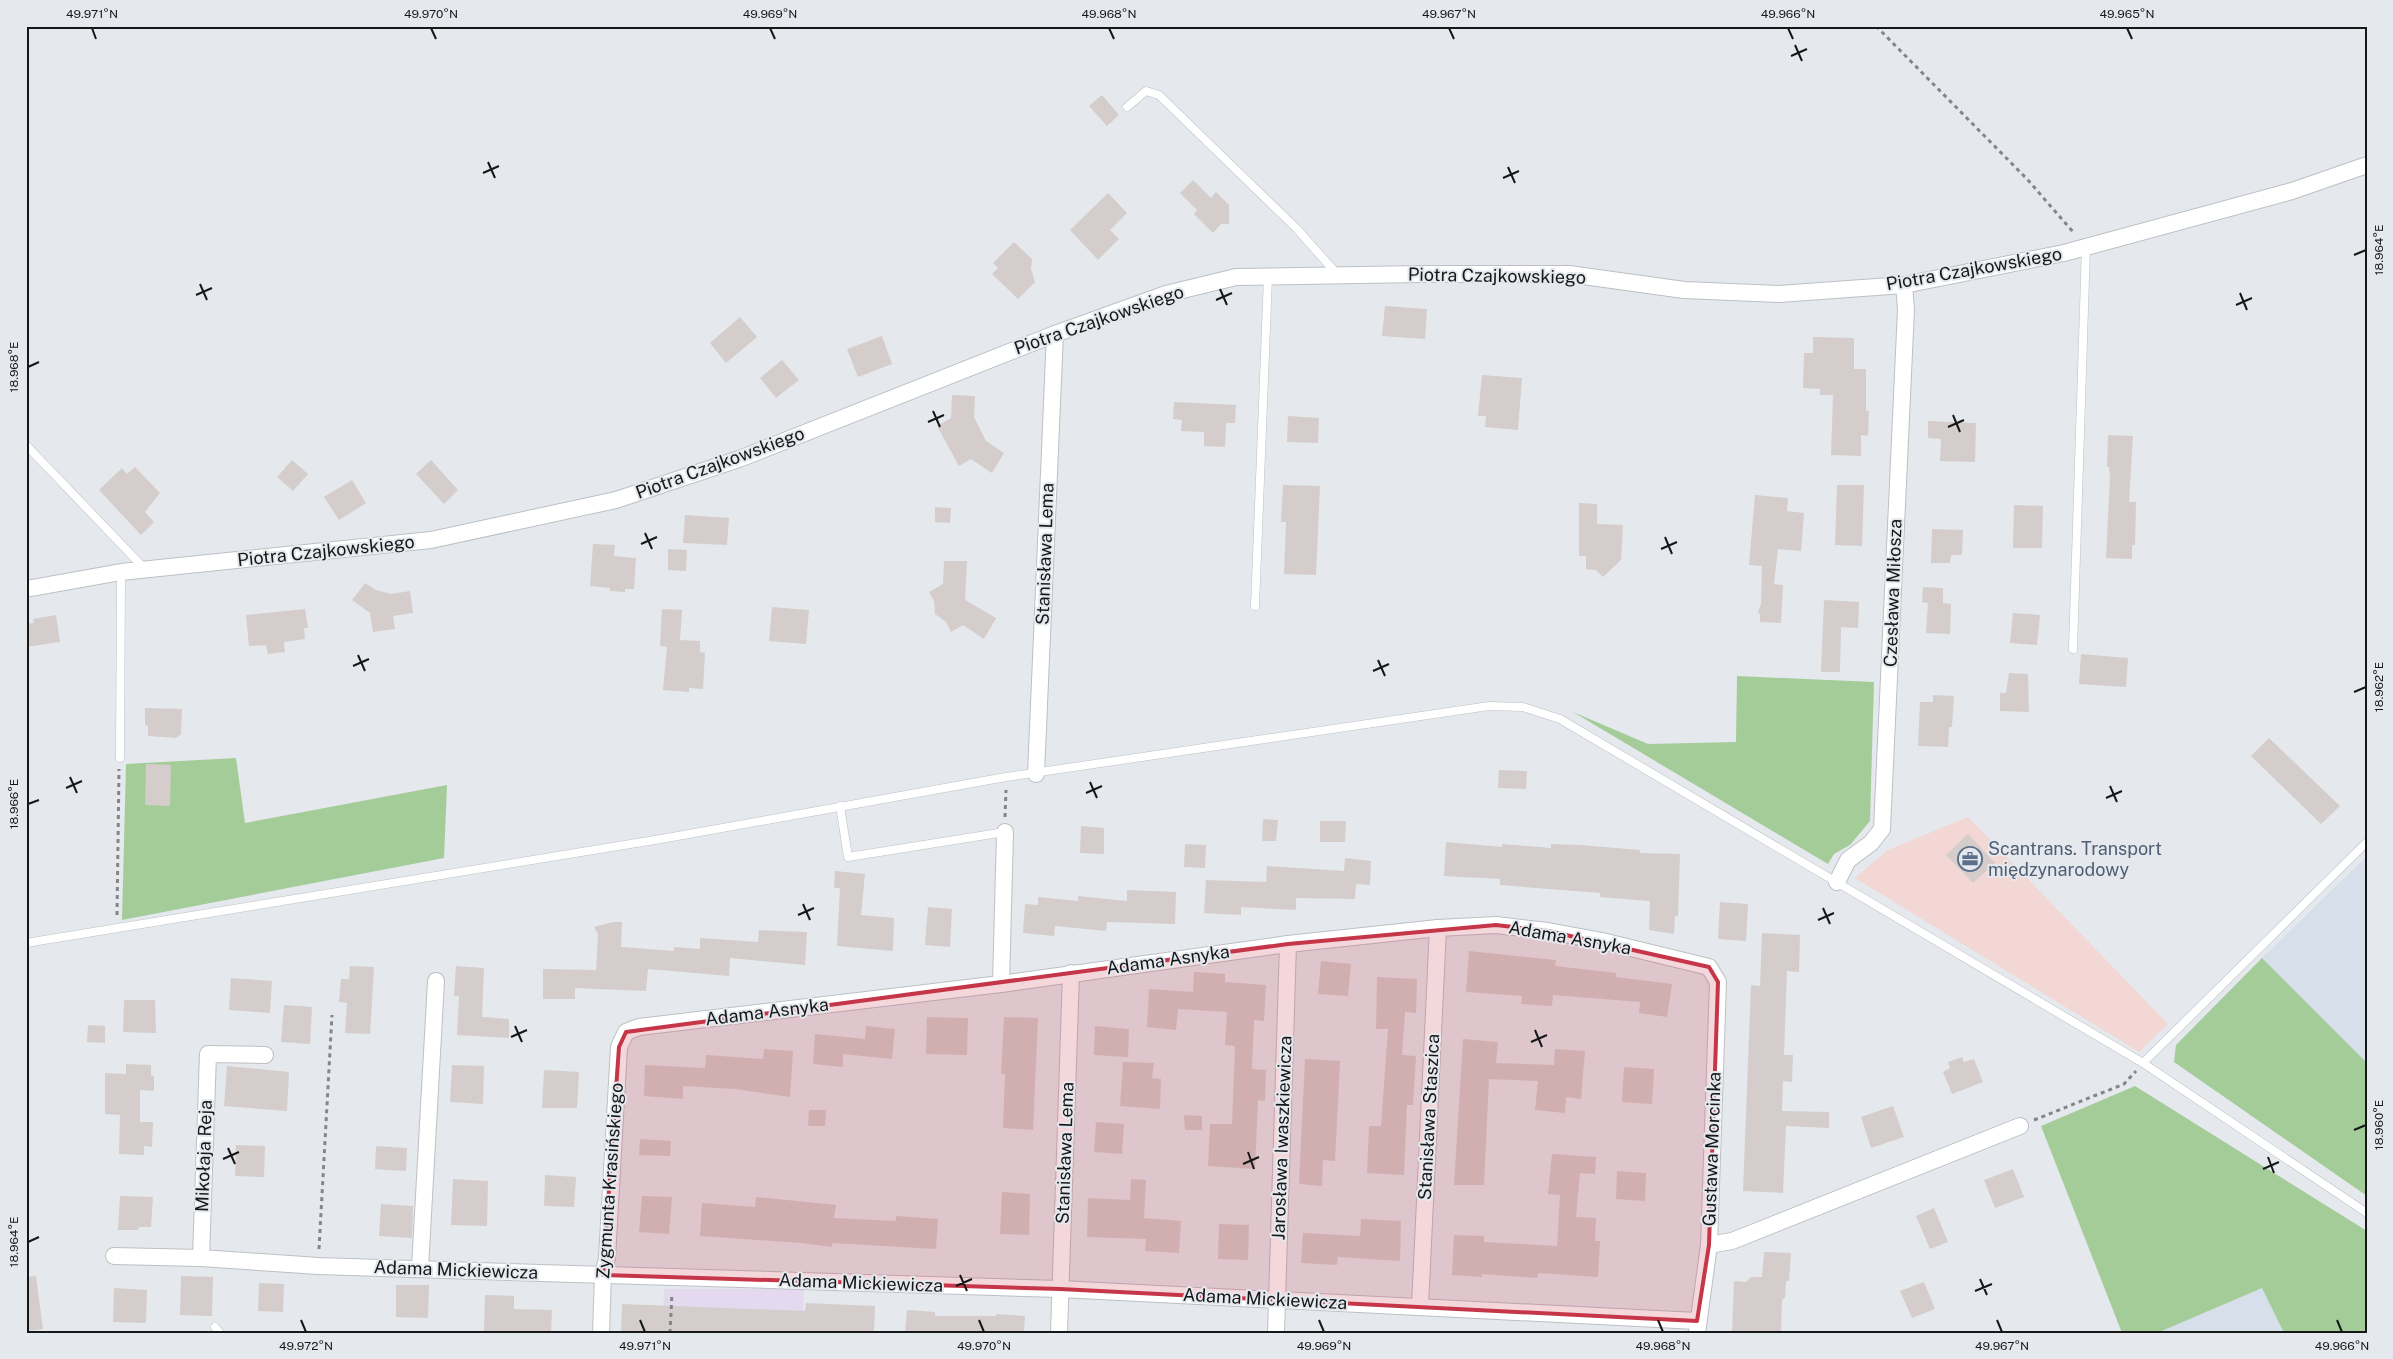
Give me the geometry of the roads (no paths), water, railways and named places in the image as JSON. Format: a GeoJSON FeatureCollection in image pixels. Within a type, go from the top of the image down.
{"type":"FeatureCollection","features":[{"type":"Feature","properties":{"kind":"street","name":"Piotra Czajkowskiego"},"geometry":{"type":"LineString","coordinates":[[26,589],[145,569],[431,540],[616,500],[739,459],[1055,334],[1166,294],[1236,278],[1568,274],[1684,290],[1779,294],[1904,285],[2086,247],[2292,191],[2367,165]]}},
{"type":"Feature","properties":{"kind":"street","name":"Czesława Miłosza"},"geometry":{"type":"LineString","coordinates":[[1837,882],[1848,860],[1871,843],[1882,829],[1906,309],[1904,285]]}},
{"type":"Feature","properties":{"kind":"street","name":"Stanisława Lema"},"geometry":{"type":"LineString","coordinates":[[1036,774],[1055,334]]}},
{"type":"Feature","properties":{"kind":"street"},"geometry":{"type":"LineString","coordinates":[[1001,984],[1004,832]]}},
{"type":"Feature","properties":{"kind":"street","name":"Adama Asnyka"},"geometry":{"type":"LineString","coordinates":[[626,1032],[639,1027],[1001,984],[1288,944],[1438,928],[1496,925],[1548,931],[1709,967]]}},
{"type":"Feature","properties":{"kind":"street","name":"Stanisława Staszica"},"geometry":{"type":"LineString","coordinates":[[1420,1306],[1438,928]]}},
{"type":"Feature","properties":{"kind":"street","name":"Jarosława Iwaszkiewicza"},"geometry":{"type":"LineString","coordinates":[[1276,1333],[1288,944]]}},
{"type":"Feature","properties":{"kind":"street","name":"Gustawa Morcinka"},"geometry":{"type":"LineString","coordinates":[[1697,1327],[1709,1245],[1718,982],[1709,967]]}},
{"type":"Feature","properties":{"kind":"street","name":"Stanisława Lema"},"geometry":{"type":"LineString","coordinates":[[1059,1333],[1072,973]]}},
{"type":"Feature","properties":{"kind":"street"},"geometry":{"type":"LineString","coordinates":[[420,1268],[436,981]]}},
{"type":"Feature","properties":{"kind":"street","name":"Zygmunta Krasińskiego"},"geometry":{"type":"LineString","coordinates":[[601,1333],[603,1275],[607,1258],[619,1047],[626,1032]]}},
{"type":"Feature","properties":{"kind":"street","name":"Mikołaja Reja"},"geometry":{"type":"LineString","coordinates":[[201,1258],[208,1054],[265,1055]]}},
{"type":"Feature","properties":{"kind":"street"},"geometry":{"type":"LineString","coordinates":[[1709,1245],[1732,1241],[2020,1126]]}},
{"type":"Feature","properties":{"kind":"street","name":"Adama Mickiewicza"},"geometry":{"type":"LineString","coordinates":[[114,1256],[201,1258],[318,1266],[1060,1289],[1420,1306],[1697,1327]]}},
{"type":"Feature","properties":{"kind":"lane"},"geometry":{"type":"LineString","coordinates":[[1127,107],[1146,91],[1159,95],[1297,228],[1339,276]]}},
{"type":"Feature","properties":{"kind":"lane"},"geometry":{"type":"LineString","coordinates":[[2073,648],[2086,247]]}},
{"type":"Feature","properties":{"kind":"lane"},"geometry":{"type":"LineString","coordinates":[[1255,606],[1268,277]]}},
{"type":"Feature","properties":{"kind":"lane"},"geometry":{"type":"LineString","coordinates":[[26,445],[145,569]]}},
{"type":"Feature","properties":{"kind":"lane"},"geometry":{"type":"LineString","coordinates":[[120,758],[121,572]]}},
{"type":"Feature","properties":{"kind":"lane"},"geometry":{"type":"LineString","coordinates":[[26,943],[661,839],[1006,777],[1490,706],[1523,708],[1560,720],[2143,1063],[2367,1213]]}},
{"type":"Feature","properties":{"kind":"lane"},"geometry":{"type":"LineString","coordinates":[[840,806],[848,856],[1004,832]]}},
{"type":"Feature","properties":{"kind":"lane"},"geometry":{"type":"LineString","coordinates":[[2143,1063],[2367,842]]}},
{"type":"Feature","properties":{"kind":"place","name":"Scantrans. Transport międzynarodowy"},"geometry":{"type":"Point","coordinates":[1970,859]}}]}
